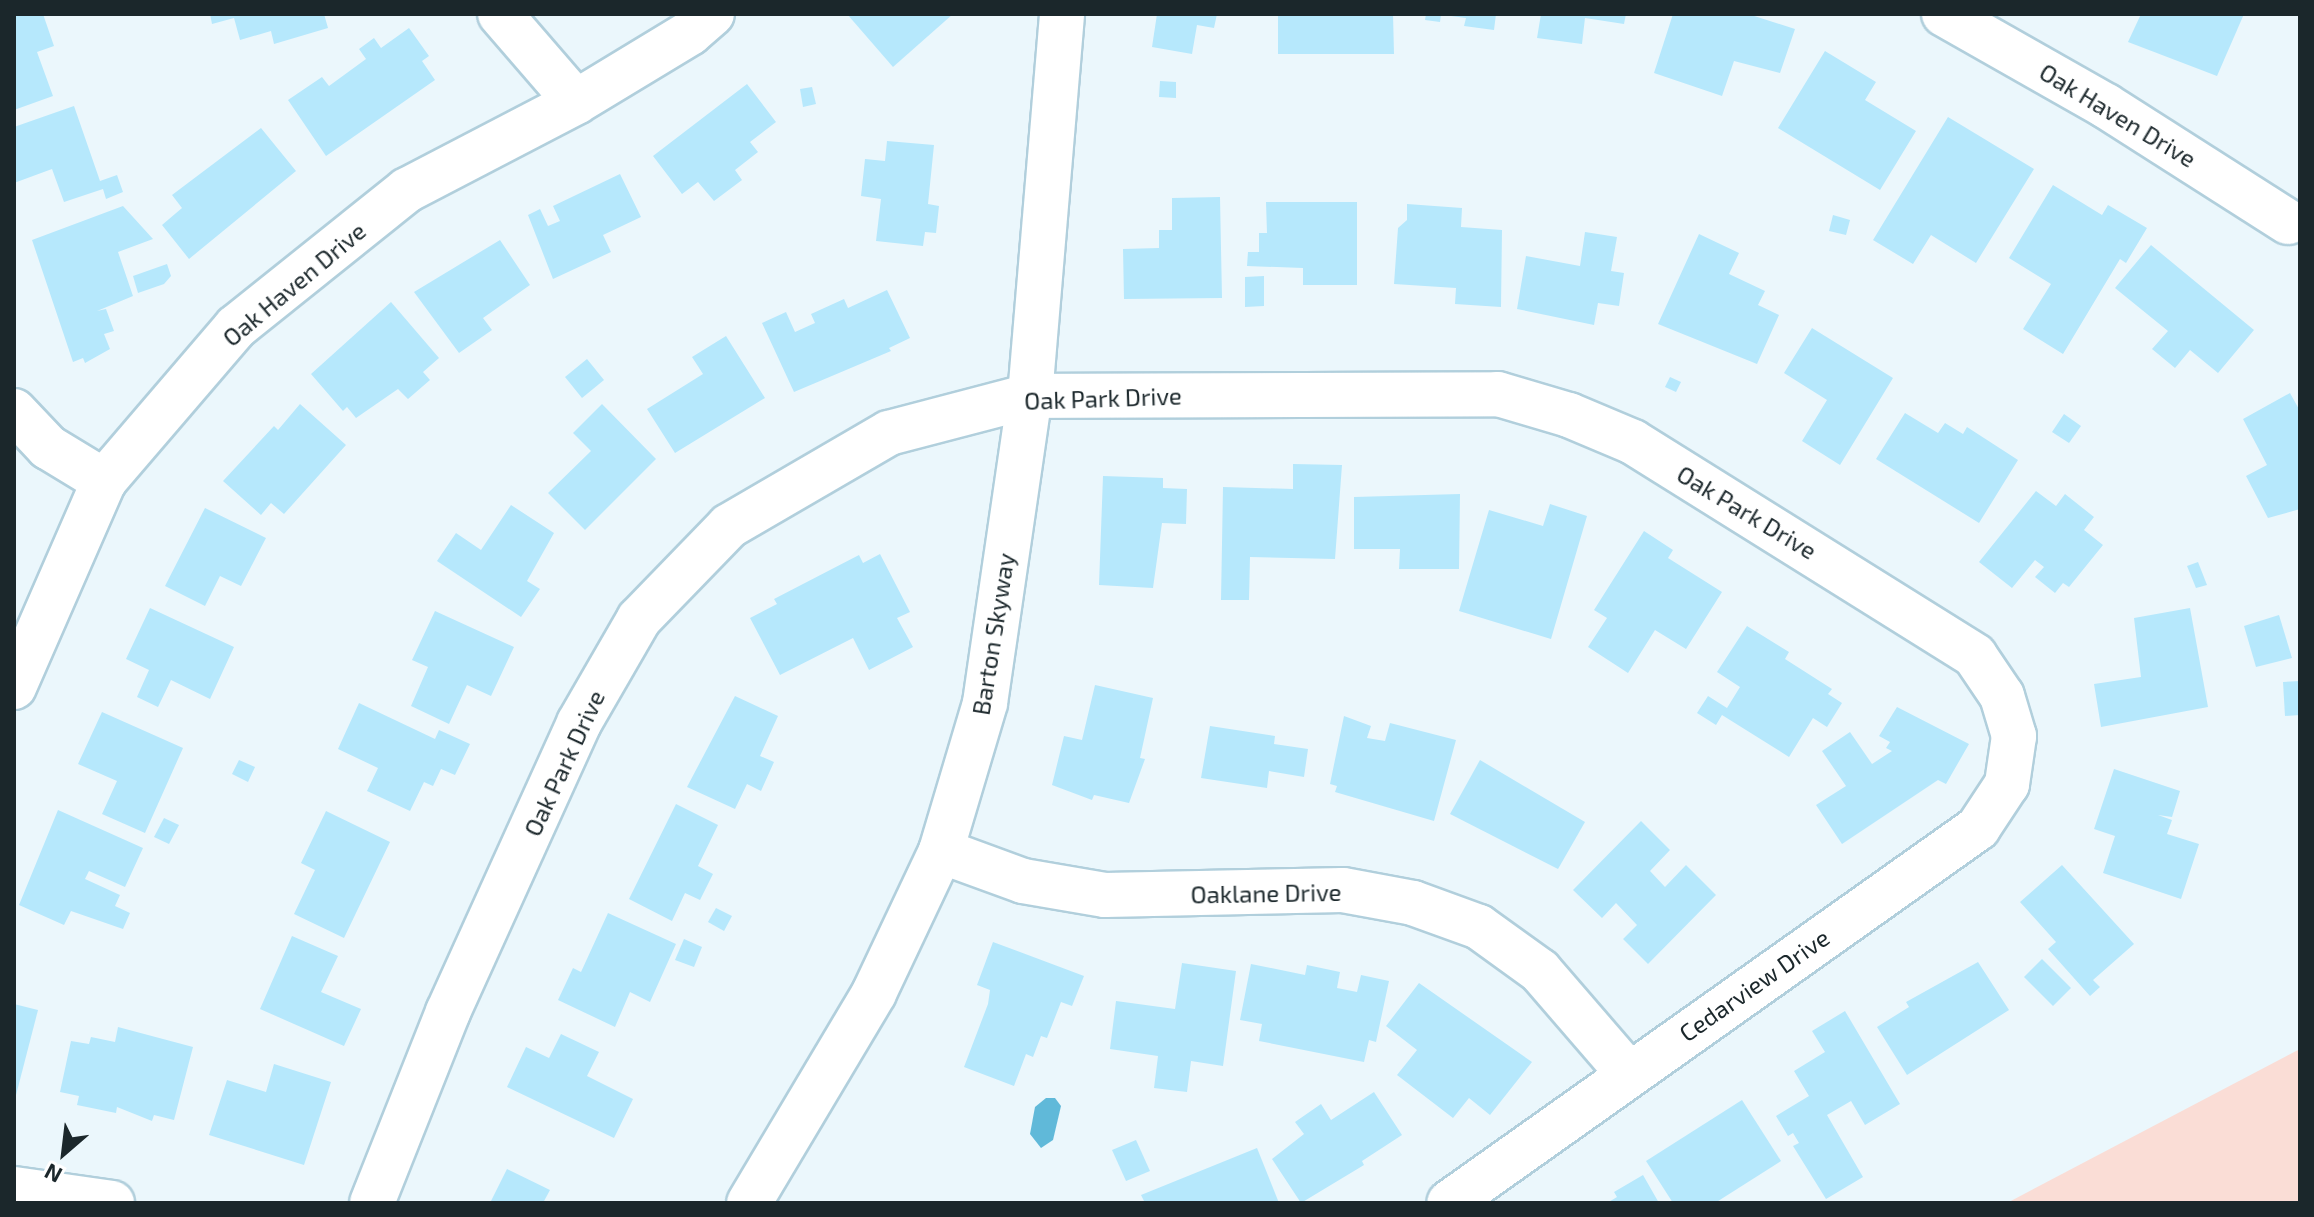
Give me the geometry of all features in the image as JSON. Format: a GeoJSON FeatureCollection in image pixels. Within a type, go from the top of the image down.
{"type":"FeatureCollection","features":[{"type":"Feature","properties":{"kind":"street"},"geometry":{"type":"LineString","coordinates":[[500,14],[576,102]]}},
{"type":"Feature","properties":{"kind":"street","name":"Oak Haven Drive"},"geometry":{"type":"LineString","coordinates":[[14,687],[104,481],[236,327],[407,190],[576,102],[690,33],[712,14]]}},
{"type":"Feature","properties":{"kind":"street","name":"Barton Skyway"},"geometry":{"type":"LineString","coordinates":[[749,1203],[874,993],[941,851],[985,703],[1030,396],[1062,14]]}},
{"type":"Feature","properties":{"kind":"street","name":"Oak Haven Drive"},"geometry":{"type":"LineString","coordinates":[[1944,14],[2132,122],[2296,224]]}},
{"type":"Feature","properties":{"kind":"street","name":"Oak Park Drive"},"geometry":{"type":"LineString","coordinates":[[372,1203],[448,1012],[579,723],[639,619],[729,526],[889,433],[1030,396],[1498,394],[1569,415],[1633,442],[1975,656],[2002,696],[2014,736]]}},
{"type":"Feature","properties":{"kind":"street"},"geometry":{"type":"LineString","coordinates":[[14,411],[48,447],[104,481]]}},
{"type":"Feature","properties":{"kind":"street","name":"Cedarview Drive"},"geometry":{"type":"LineString","coordinates":[[1449,1203],[1628,1073],[1978,828],[2007,784],[2014,736]]}},
{"type":"Feature","properties":{"kind":"street","name":"Oaklane Drive"},"geometry":{"type":"LineString","coordinates":[[941,851],[1023,881],[1105,895],[1343,890],[1413,903],[1479,927],[1540,971],[1628,1073]]}},
{"type":"Feature","properties":{"kind":"street"},"geometry":{"type":"LineString","coordinates":[[14,1189],[112,1203]]}},
{"type":"Feature","properties":{"kind":"shaded area"},"geometry":{"type":"Polygon","coordinates":[[[2300,1049],[2300,1203],[2007,1203],[2300,1049]]]}},
{"type":"Feature","properties":{"kind":"water"},"geometry":{"type":"Polygon","coordinates":[[[1046,1098],[1055,1098],[1061,1106],[1053,1140],[1041,1148],[1030,1134],[1035,1107],[1046,1098]]]}},
{"type":"Feature","properties":{"kind":"building"},"geometry":{"type":"Polygon","coordinates":[[[14,14],[43,14],[54,46],[37,52],[53,96],[14,110],[14,14]]]}},
{"type":"Feature","properties":{"kind":"building"},"geometry":{"type":"Polygon","coordinates":[[[210,14],[324,14],[328,28],[274,44],[271,31],[240,40],[234,18],[212,24],[210,14]]]}},
{"type":"Feature","properties":{"kind":"building"},"geometry":{"type":"Polygon","coordinates":[[[847,14],[953,14],[893,67],[847,14]]]}},
{"type":"Feature","properties":{"kind":"building"},"geometry":{"type":"Polygon","coordinates":[[[1157,14],[1217,14],[1214,28],[1197,25],[1192,54],[1152,47],[1157,14]]]}},
{"type":"Feature","properties":{"kind":"building"},"geometry":{"type":"Polygon","coordinates":[[[1278,14],[1393,14],[1394,54],[1278,54],[1278,14]]]}},
{"type":"Feature","properties":{"kind":"building"},"geometry":{"type":"Polygon","coordinates":[[[1426,14],[1441,14],[1440,22],[1425,20],[1426,14]]]}},
{"type":"Feature","properties":{"kind":"building"},"geometry":{"type":"Polygon","coordinates":[[[1496,14],[1494,30],[1464,26],[1466,18],[1451,16],[1496,14]]]}},
{"type":"Feature","properties":{"kind":"building"},"geometry":{"type":"Polygon","coordinates":[[[1541,14],[1626,14],[1624,24],[1585,18],[1582,44],[1537,38],[1541,14]]]}},
{"type":"Feature","properties":{"kind":"building"},"geometry":{"type":"Polygon","coordinates":[[[1673,14],[1748,14],[1795,29],[1780,73],[1734,61],[1722,96],[1654,73],[1673,14]]]}},
{"type":"Feature","properties":{"kind":"building"},"geometry":{"type":"Polygon","coordinates":[[[2141,14],[2244,14],[2217,76],[2128,42],[2141,14]]]}},
{"type":"Feature","properties":{"kind":"building"},"geometry":{"type":"Polygon","coordinates":[[[409,28],[429,56],[422,61],[435,80],[326,156],[288,100],[322,77],[329,86],[366,59],[359,49],[374,38],[381,48],[409,28]]]}},
{"type":"Feature","properties":{"kind":"building"},"geometry":{"type":"Polygon","coordinates":[[[1825,51],[1876,82],[1865,100],[1916,131],[1880,190],[1778,128],[1825,51]]]}},
{"type":"Feature","properties":{"kind":"building"},"geometry":{"type":"Polygon","coordinates":[[[1160,81],[1176,82],[1176,98],[1159,97],[1160,81]]]}},
{"type":"Feature","properties":{"kind":"building"},"geometry":{"type":"Polygon","coordinates":[[[747,84],[776,122],[750,142],[758,152],[735,170],[742,180],[714,201],[698,182],[682,194],[653,156],[747,84]]]}},
{"type":"Feature","properties":{"kind":"building"},"geometry":{"type":"Polygon","coordinates":[[[812,87],[816,104],[803,107],[800,89],[812,87]]]}},
{"type":"Feature","properties":{"kind":"building"},"geometry":{"type":"Polygon","coordinates":[[[74,106],[100,181],[117,175],[123,192],[106,199],[103,189],[64,202],[52,169],[14,183],[14,127],[74,106]]]}},
{"type":"Feature","properties":{"kind":"building"},"geometry":{"type":"Polygon","coordinates":[[[1948,117],[2034,169],[1976,263],[1931,235],[1913,264],[1873,240],[1948,117]]]}},
{"type":"Feature","properties":{"kind":"building"},"geometry":{"type":"Polygon","coordinates":[[[261,128],[296,171],[189,259],[162,225],[182,208],[172,195],[261,128]]]}},
{"type":"Feature","properties":{"kind":"building"},"geometry":{"type":"Polygon","coordinates":[[[887,141],[934,145],[928,204],[939,206],[936,233],[925,232],[923,246],[876,241],[881,199],[861,196],[865,159],[885,161],[887,141]]]}},
{"type":"Feature","properties":{"kind":"building"},"geometry":{"type":"Polygon","coordinates":[[[620,174],[641,217],[603,235],[611,252],[553,279],[528,215],[540,209],[548,226],[560,221],[553,206],[620,174]]]}},
{"type":"Feature","properties":{"kind":"building"},"geometry":{"type":"Polygon","coordinates":[[[2053,185],[2102,215],[2108,205],[2147,228],[2126,263],[2120,259],[2063,354],[2023,329],[2051,284],[2009,258],[2053,185]]]}},
{"type":"Feature","properties":{"kind":"building"},"geometry":{"type":"Polygon","coordinates":[[[1220,197],[1222,298],[1124,299],[1123,249],[1159,248],[1159,230],[1172,230],[1172,198],[1220,197]]]}},
{"type":"Feature","properties":{"kind":"building"},"geometry":{"type":"Polygon","coordinates":[[[1266,202],[1357,202],[1357,285],[1303,285],[1303,268],[1247,266],[1248,252],[1259,252],[1259,233],[1267,233],[1266,202]]]}},
{"type":"Feature","properties":{"kind":"building"},"geometry":{"type":"Polygon","coordinates":[[[1407,204],[1462,208],[1461,227],[1502,230],[1501,307],[1455,304],[1456,288],[1394,284],[1398,228],[1407,220],[1407,204]]]}},
{"type":"Feature","properties":{"kind":"building"},"geometry":{"type":"Polygon","coordinates":[[[123,206],[153,239],[118,252],[133,296],[97,311],[106,309],[114,331],[104,334],[110,349],[85,363],[83,358],[73,362],[32,240],[123,206]]]}},
{"type":"Feature","properties":{"kind":"building"},"geometry":{"type":"Polygon","coordinates":[[[1833,215],[1850,220],[1846,235],[1829,231],[1833,215]]]}},
{"type":"Feature","properties":{"kind":"building"},"geometry":{"type":"Polygon","coordinates":[[[1585,232],[1617,237],[1611,271],[1624,273],[1619,306],[1598,303],[1594,325],[1517,309],[1526,256],[1580,266],[1585,232]]]}},
{"type":"Feature","properties":{"kind":"building"},"geometry":{"type":"Polygon","coordinates":[[[1699,234],[1739,253],[1729,274],[1765,291],[1758,305],[1779,315],[1757,364],[1658,324],[1699,234]]]}},
{"type":"Feature","properties":{"kind":"building"},"geometry":{"type":"Polygon","coordinates":[[[500,240],[530,285],[483,318],[492,330],[459,353],[414,292],[500,240]]]}},
{"type":"Feature","properties":{"kind":"building"},"geometry":{"type":"Polygon","coordinates":[[[2151,245],[2254,330],[2218,373],[2190,350],[2175,368],[2152,349],[2168,331],[2115,288],[2151,245]]]}},
{"type":"Feature","properties":{"kind":"building"},"geometry":{"type":"Polygon","coordinates":[[[167,264],[171,276],[164,284],[138,293],[133,276],[167,264]]]}},
{"type":"Feature","properties":{"kind":"building"},"geometry":{"type":"Polygon","coordinates":[[[1264,276],[1264,306],[1245,307],[1245,277],[1264,276]]]}},
{"type":"Feature","properties":{"kind":"building"},"geometry":{"type":"Polygon","coordinates":[[[887,290],[910,338],[889,348],[891,351],[794,392],[762,323],[786,312],[795,332],[815,323],[811,314],[844,299],[848,308],[887,290]]]}},
{"type":"Feature","properties":{"kind":"building"},"geometry":{"type":"Polygon","coordinates":[[[391,302],[439,358],[423,372],[430,380],[408,399],[398,389],[356,418],[347,407],[343,411],[311,374],[391,302]]]}},
{"type":"Feature","properties":{"kind":"building"},"geometry":{"type":"Polygon","coordinates":[[[1812,328],[1893,378],[1840,465],[1802,441],[1827,400],[1784,373],[1812,328]]]}},
{"type":"Feature","properties":{"kind":"building"},"geometry":{"type":"Polygon","coordinates":[[[726,336],[765,398],[675,453],[647,409],[703,374],[692,357],[726,336]]]}},
{"type":"Feature","properties":{"kind":"building"},"geometry":{"type":"Polygon","coordinates":[[[587,359],[604,380],[582,398],[565,377],[587,359]]]}},
{"type":"Feature","properties":{"kind":"building"},"geometry":{"type":"Polygon","coordinates":[[[1670,377],[1681,382],[1676,392],[1665,387],[1670,377]]]}},
{"type":"Feature","properties":{"kind":"building"},"geometry":{"type":"Polygon","coordinates":[[[2290,393],[2300,411],[2300,509],[2268,518],[2246,476],[2267,465],[2243,419],[2290,393]]]}},
{"type":"Feature","properties":{"kind":"building"},"geometry":{"type":"Polygon","coordinates":[[[300,404],[346,445],[284,514],[271,503],[261,515],[223,481],[274,426],[278,430],[300,404]]]}},
{"type":"Feature","properties":{"kind":"building"},"geometry":{"type":"Polygon","coordinates":[[[602,404],[656,459],[585,530],[548,493],[591,451],[573,433],[602,404]]]}},
{"type":"Feature","properties":{"kind":"building"},"geometry":{"type":"Polygon","coordinates":[[[1905,413],[1938,433],[1945,423],[1963,434],[1967,427],[2018,460],[1979,523],[1876,459],[1905,413]]]}},
{"type":"Feature","properties":{"kind":"building"},"geometry":{"type":"Polygon","coordinates":[[[2064,414],[2081,426],[2069,443],[2052,432],[2064,414]]]}},
{"type":"Feature","properties":{"kind":"building"},"geometry":{"type":"Polygon","coordinates":[[[1293,464],[1342,465],[1335,559],[1250,557],[1249,600],[1221,600],[1223,487],[1293,489],[1293,464]]]}},
{"type":"Feature","properties":{"kind":"building"},"geometry":{"type":"Polygon","coordinates":[[[1103,476],[1163,478],[1163,488],[1187,489],[1186,524],[1162,523],[1153,588],[1099,585],[1103,476]]]}},
{"type":"Feature","properties":{"kind":"building"},"geometry":{"type":"Polygon","coordinates":[[[2036,491],[2056,506],[2065,494],[2094,517],[2084,530],[2103,545],[2069,587],[2063,583],[2055,593],[2035,577],[2044,567],[2035,560],[2012,588],[1979,562],[2036,491]]]}},
{"type":"Feature","properties":{"kind":"building"},"geometry":{"type":"Polygon","coordinates":[[[1460,494],[1459,569],[1399,569],[1400,549],[1354,549],[1354,497],[1460,494]]]}},
{"type":"Feature","properties":{"kind":"building"},"geometry":{"type":"Polygon","coordinates":[[[1550,504],[1587,516],[1551,639],[1459,611],[1489,510],[1543,526],[1550,504]]]}},
{"type":"Feature","properties":{"kind":"building"},"geometry":{"type":"Polygon","coordinates":[[[511,505],[554,533],[527,581],[540,589],[521,617],[437,561],[456,533],[481,550],[511,505]]]}},
{"type":"Feature","properties":{"kind":"building"},"geometry":{"type":"Polygon","coordinates":[[[205,508],[266,538],[241,586],[220,576],[205,606],[165,586],[205,508]]]}},
{"type":"Feature","properties":{"kind":"building"},"geometry":{"type":"Polygon","coordinates":[[[1644,531],[1673,550],[1668,558],[1722,592],[1686,649],[1655,630],[1628,673],[1588,647],[1607,618],[1594,610],[1644,531]]]}},
{"type":"Feature","properties":{"kind":"building"},"geometry":{"type":"Polygon","coordinates":[[[880,554],[910,612],[897,618],[913,647],[869,670],[853,638],[780,675],[750,618],[777,604],[774,599],[859,555],[863,563],[880,554]]]}},
{"type":"Feature","properties":{"kind":"building"},"geometry":{"type":"Polygon","coordinates":[[[2198,562],[2207,585],[2196,588],[2187,566],[2198,562]]]}},
{"type":"Feature","properties":{"kind":"building"},"geometry":{"type":"Polygon","coordinates":[[[150,608],[234,647],[210,699],[171,680],[158,707],[137,697],[149,670],[126,659],[150,608]]]}},
{"type":"Feature","properties":{"kind":"building"},"geometry":{"type":"Polygon","coordinates":[[[2190,608],[2208,707],[2101,727],[2094,684],[2141,677],[2134,618],[2190,608]]]}},
{"type":"Feature","properties":{"kind":"building"},"geometry":{"type":"Polygon","coordinates":[[[435,611],[514,647],[491,696],[467,685],[449,724],[411,706],[428,667],[412,660],[435,611]]]}},
{"type":"Feature","properties":{"kind":"building"},"geometry":{"type":"Polygon","coordinates":[[[2279,615],[2292,658],[2256,667],[2244,626],[2279,615]]]}},
{"type":"Feature","properties":{"kind":"building"},"geometry":{"type":"Polygon","coordinates":[[[1747,626],[1789,652],[1785,659],[1832,689],[1828,694],[1842,703],[1827,727],[1813,718],[1789,757],[1722,715],[1716,725],[1697,713],[1708,696],[1727,708],[1740,687],[1717,672],[1747,626]]]}},
{"type":"Feature","properties":{"kind":"building"},"geometry":{"type":"Polygon","coordinates":[[[2300,681],[2300,715],[2285,716],[2283,682],[2300,681]]]}},
{"type":"Feature","properties":{"kind":"building"},"geometry":{"type":"Polygon","coordinates":[[[1095,685],[1153,698],[1140,758],[1145,759],[1129,803],[1094,795],[1092,800],[1052,785],[1064,736],[1082,740],[1095,685]]]}},
{"type":"Feature","properties":{"kind":"building"},"geometry":{"type":"Polygon","coordinates":[[[735,696],[778,716],[760,756],[774,762],[761,791],[747,784],[735,809],[687,787],[735,696]]]}},
{"type":"Feature","properties":{"kind":"building"},"geometry":{"type":"Polygon","coordinates":[[[359,703],[435,739],[439,730],[470,744],[455,775],[441,769],[433,786],[424,782],[410,811],[367,791],[378,768],[338,749],[359,703]]]}},
{"type":"Feature","properties":{"kind":"building"},"geometry":{"type":"Polygon","coordinates":[[[1897,707],[1969,744],[1946,784],[1938,780],[1842,844],[1816,805],[1846,786],[1822,751],[1850,732],[1872,764],[1892,751],[1886,748],[1890,742],[1879,736],[1897,707]]]}},
{"type":"Feature","properties":{"kind":"building"},"geometry":{"type":"Polygon","coordinates":[[[102,712],[183,748],[145,833],[102,814],[117,781],[78,764],[102,712]]]}},
{"type":"Feature","properties":{"kind":"building"},"geometry":{"type":"Polygon","coordinates":[[[1344,716],[1371,726],[1367,738],[1385,741],[1390,723],[1456,740],[1434,821],[1335,792],[1337,786],[1330,784],[1344,716]]]}},
{"type":"Feature","properties":{"kind":"building"},"geometry":{"type":"Polygon","coordinates":[[[1210,726],[1275,736],[1274,744],[1308,749],[1304,777],[1269,771],[1267,788],[1201,778],[1210,726]]]}},
{"type":"Feature","properties":{"kind":"building"},"geometry":{"type":"Polygon","coordinates":[[[239,760],[255,767],[248,782],[232,774],[239,760]]]}},
{"type":"Feature","properties":{"kind":"building"},"geometry":{"type":"Polygon","coordinates":[[[1480,760],[1585,822],[1558,869],[1450,814],[1480,760]]]}},
{"type":"Feature","properties":{"kind":"building"},"geometry":{"type":"Polygon","coordinates":[[[2114,769],[2180,791],[2172,817],[2158,815],[2172,820],[2167,834],[2199,844],[2181,899],[2103,873],[2115,836],[2094,829],[2114,769]]]}},
{"type":"Feature","properties":{"kind":"building"},"geometry":{"type":"Polygon","coordinates":[[[676,804],[718,825],[698,866],[713,874],[700,900],[685,893],[672,921],[629,899],[676,804]]]}},
{"type":"Feature","properties":{"kind":"building"},"geometry":{"type":"Polygon","coordinates":[[[58,810],[143,848],[125,887],[89,871],[85,879],[120,895],[115,906],[130,913],[123,929],[71,911],[64,925],[19,905],[58,810]]]}},
{"type":"Feature","properties":{"kind":"building"},"geometry":{"type":"Polygon","coordinates":[[[326,811],[390,842],[344,938],[294,914],[315,870],[301,863],[326,811]]]}},
{"type":"Feature","properties":{"kind":"building"},"geometry":{"type":"Polygon","coordinates":[[[164,818],[179,825],[169,844],[154,837],[164,818]]]}},
{"type":"Feature","properties":{"kind":"building"},"geometry":{"type":"Polygon","coordinates":[[[1641,821],[1670,850],[1650,871],[1665,887],[1686,865],[1716,895],[1648,964],[1623,939],[1637,925],[1616,903],[1602,918],[1573,890],[1641,821]]]}},
{"type":"Feature","properties":{"kind":"building"},"geometry":{"type":"Polygon","coordinates":[[[2062,865],[2134,944],[2093,980],[2100,987],[2090,996],[2048,949],[2056,942],[2020,902],[2062,865]]]}},
{"type":"Feature","properties":{"kind":"building"},"geometry":{"type":"Polygon","coordinates":[[[716,908],[732,916],[724,931],[708,922],[716,908]]]}},
{"type":"Feature","properties":{"kind":"building"},"geometry":{"type":"Polygon","coordinates":[[[608,913],[676,944],[650,1002],[630,992],[615,1027],[558,1000],[573,968],[581,972],[608,913]]]}},
{"type":"Feature","properties":{"kind":"building"},"geometry":{"type":"Polygon","coordinates":[[[292,936],[338,956],[321,992],[361,1009],[344,1046],[260,1009],[292,936]]]}},
{"type":"Feature","properties":{"kind":"building"},"geometry":{"type":"Polygon","coordinates":[[[684,939],[702,947],[694,967],[675,960],[684,939]]]}},
{"type":"Feature","properties":{"kind":"building"},"geometry":{"type":"Polygon","coordinates":[[[993,942],[1084,976],[1072,1006],[1061,1002],[1047,1038],[1041,1036],[1033,1057],[1026,1054],[1014,1086],[964,1067],[988,1004],[990,990],[977,985],[993,942]]]}},
{"type":"Feature","properties":{"kind":"building"},"geometry":{"type":"Polygon","coordinates":[[[2042,959],[2071,988],[2053,1006],[2024,977],[2042,959]]]}},
{"type":"Feature","properties":{"kind":"building"},"geometry":{"type":"Polygon","coordinates":[[[1978,962],[2009,1010],[1907,1075],[1877,1027],[1909,1007],[1906,1002],[1978,962]]]}},
{"type":"Feature","properties":{"kind":"building"},"geometry":{"type":"Polygon","coordinates":[[[1182,963],[1236,971],[1223,1066],[1191,1061],[1187,1092],[1154,1088],[1158,1056],[1110,1049],[1116,1001],[1175,1009],[1182,963]]]}},
{"type":"Feature","properties":{"kind":"building"},"geometry":{"type":"Polygon","coordinates":[[[1251,964],[1305,975],[1307,965],[1340,972],[1337,988],[1357,992],[1361,975],[1389,981],[1376,1042],[1369,1040],[1364,1062],[1259,1041],[1262,1024],[1240,1020],[1251,964]]]}},
{"type":"Feature","properties":{"kind":"building"},"geometry":{"type":"Polygon","coordinates":[[[1419,983],[1532,1062],[1490,1115],[1469,1098],[1453,1118],[1397,1075],[1417,1050],[1386,1026],[1419,983]]]}},
{"type":"Feature","properties":{"kind":"building"},"geometry":{"type":"Polygon","coordinates":[[[14,1004],[38,1010],[15,1099],[14,1099],[14,1004]]]}},
{"type":"Feature","properties":{"kind":"building"},"geometry":{"type":"Polygon","coordinates":[[[1845,1011],[1900,1104],[1865,1125],[1851,1101],[1827,1115],[1863,1177],[1826,1199],[1793,1146],[1799,1143],[1793,1133],[1788,1136],[1776,1116],[1809,1096],[1794,1071],[1825,1052],[1812,1031],[1845,1011]]]}},
{"type":"Feature","properties":{"kind":"building"},"geometry":{"type":"Polygon","coordinates":[[[118,1027],[193,1047],[174,1120],[154,1115],[152,1121],[117,1107],[116,1113],[77,1105],[79,1096],[60,1092],[71,1041],[89,1044],[91,1037],[115,1042],[118,1027]]]}},
{"type":"Feature","properties":{"kind":"building"},"geometry":{"type":"Polygon","coordinates":[[[561,1034],[599,1052],[587,1076],[633,1099],[614,1138],[507,1087],[526,1047],[549,1058],[561,1034]]]}},
{"type":"Feature","properties":{"kind":"building"},"geometry":{"type":"Polygon","coordinates":[[[274,1064],[331,1082],[304,1165],[209,1135],[227,1080],[266,1092],[274,1064]]]}},
{"type":"Feature","properties":{"kind":"building"},"geometry":{"type":"Polygon","coordinates":[[[1374,1092],[1402,1135],[1362,1161],[1364,1165],[1301,1203],[1272,1159],[1304,1134],[1295,1122],[1321,1104],[1331,1120],[1374,1092]]]}},
{"type":"Feature","properties":{"kind":"building"},"geometry":{"type":"Polygon","coordinates":[[[1742,1100],[1781,1161],[1715,1203],[1673,1203],[1646,1161],[1742,1100]]]}},
{"type":"Feature","properties":{"kind":"building"},"geometry":{"type":"Polygon","coordinates":[[[1136,1140],[1150,1171],[1126,1181],[1112,1150],[1136,1140]]]}},
{"type":"Feature","properties":{"kind":"building"},"geometry":{"type":"Polygon","coordinates":[[[1257,1148],[1279,1203],[1145,1203],[1141,1195],[1257,1148]]]}},
{"type":"Feature","properties":{"kind":"building"},"geometry":{"type":"Polygon","coordinates":[[[507,1169],[550,1190],[543,1203],[490,1203],[507,1169]]]}},
{"type":"Feature","properties":{"kind":"building"},"geometry":{"type":"Polygon","coordinates":[[[1643,1175],[1659,1203],[1607,1203],[1617,1197],[1614,1192],[1643,1175]]]}}]}
